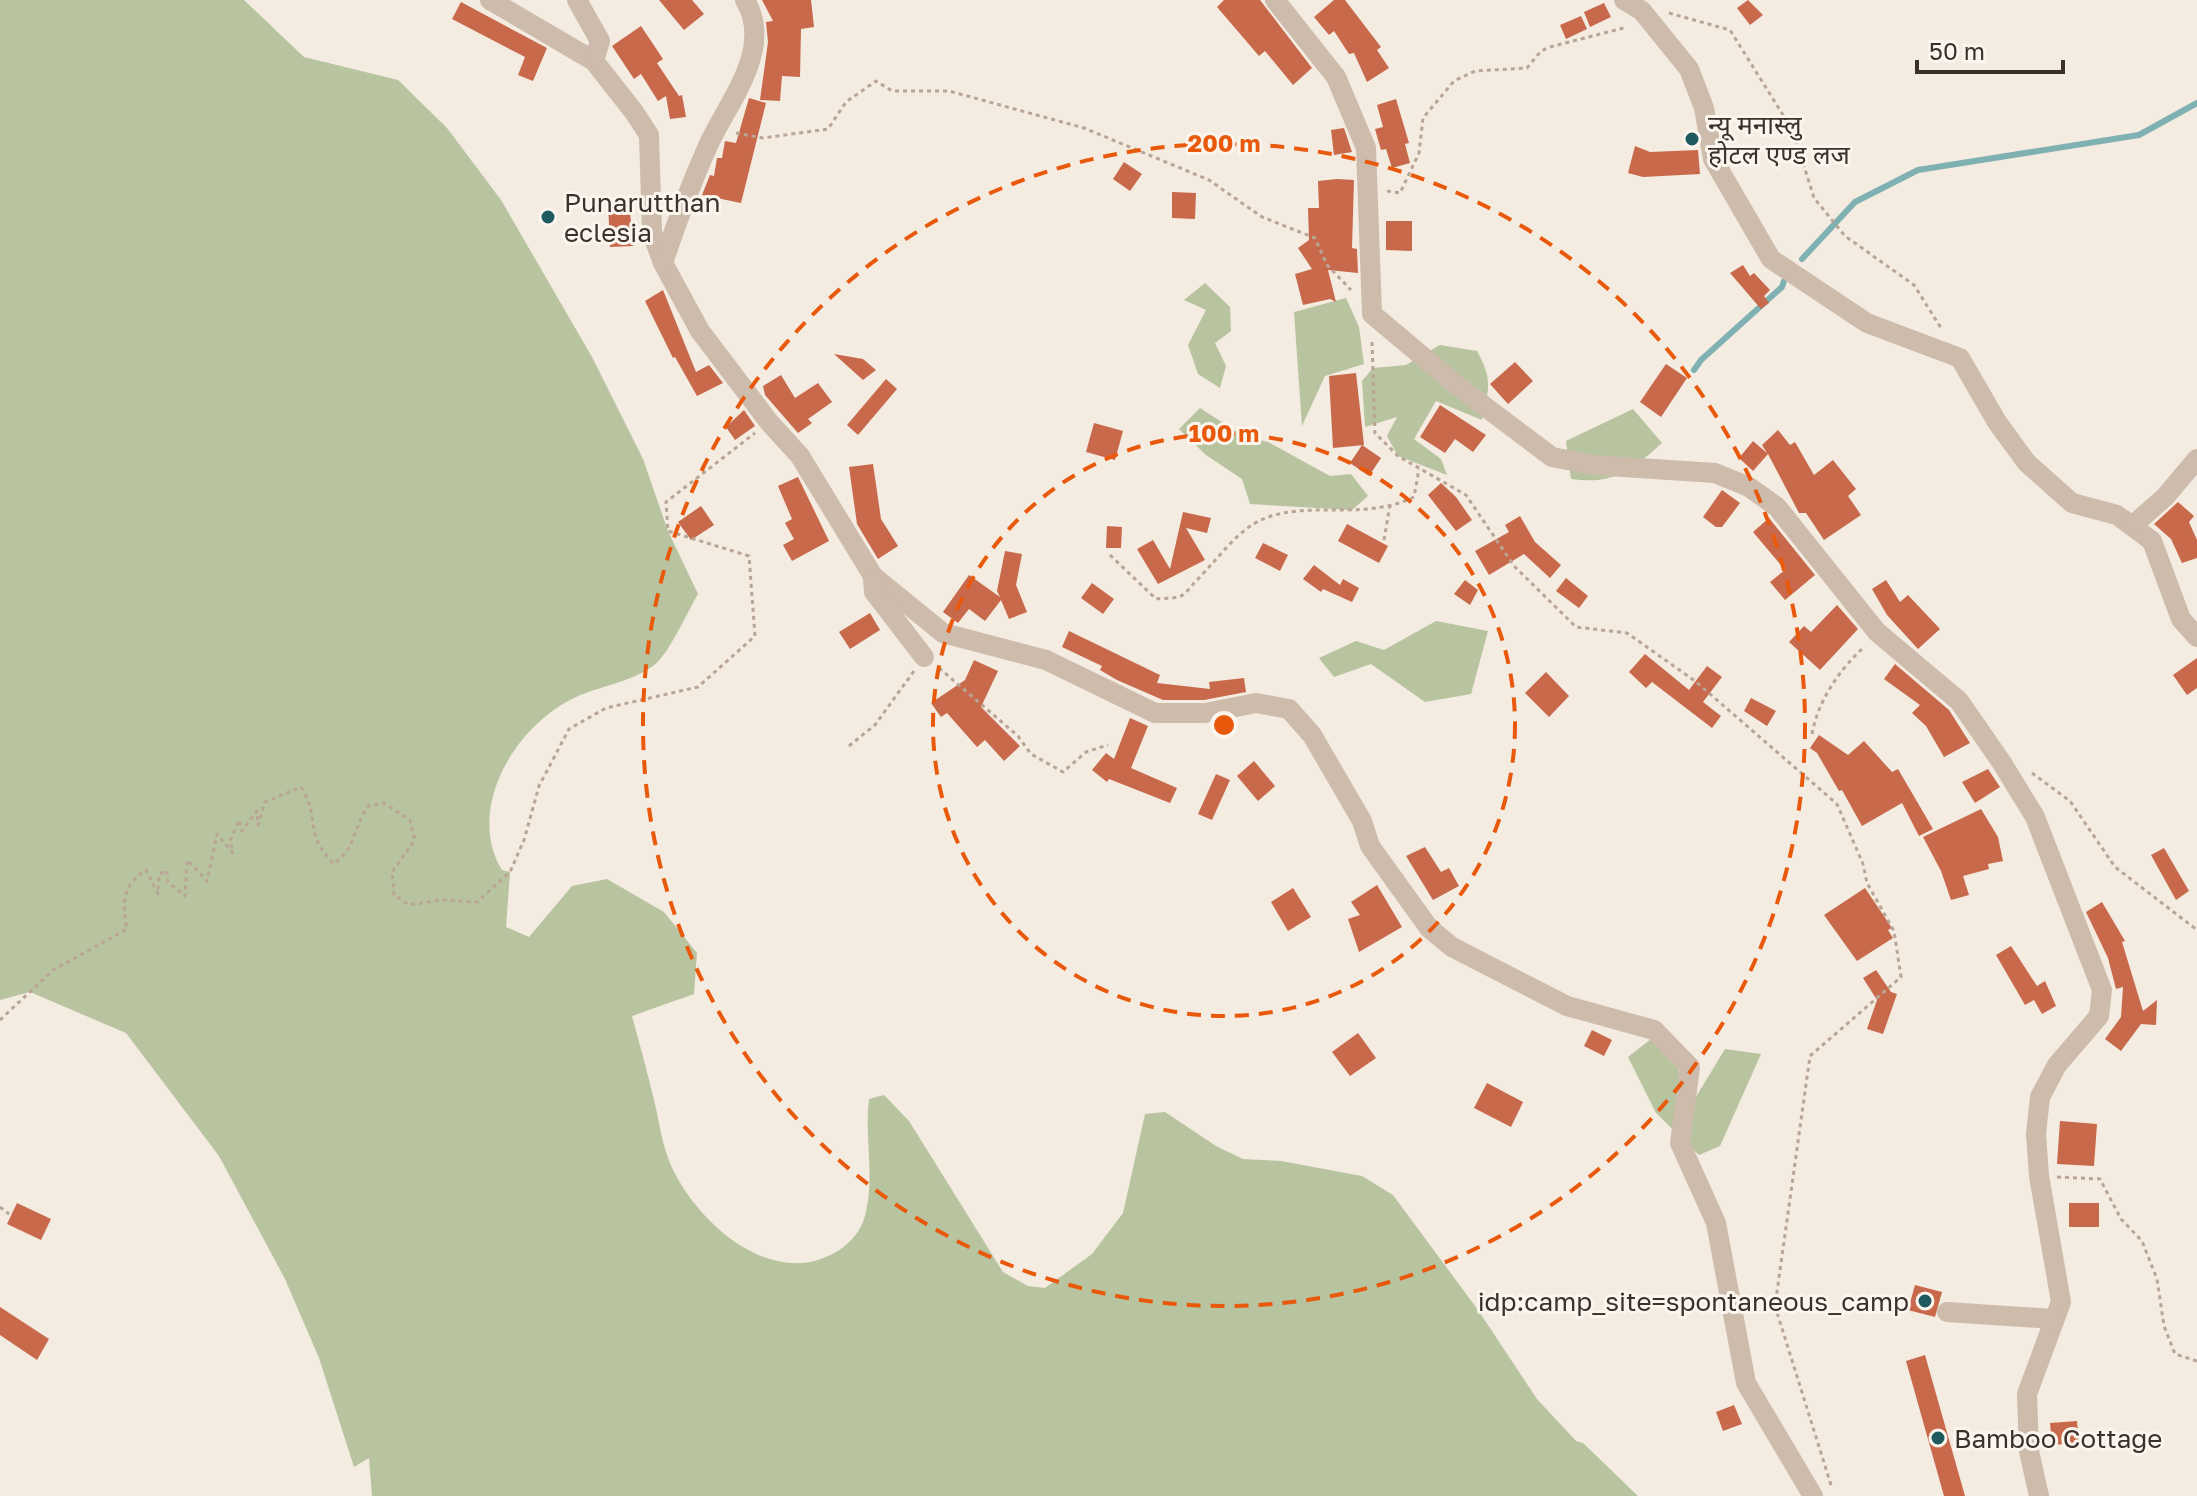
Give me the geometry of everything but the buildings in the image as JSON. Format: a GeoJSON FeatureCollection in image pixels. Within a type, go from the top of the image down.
{"type":"FeatureCollection","features":[{"type":"Feature","properties":{"kind":"street"},"geometry":{"type":"LineString","coordinates":[[490,0],[594,61],[649,135],[652,233],[663,263],[700,331],[769,422],[800,456],[873,576],[943,633],[1046,660],[1155,713],[1205,713],[1256,703],[1289,709],[1312,735],[1362,821],[1370,846],[1429,928],[1452,947],[1567,1006],[1654,1030],[1690,1067],[1680,1143],[1716,1223],[1746,1383],[1823,1492]]}},
{"type":"Feature","properties":{"kind":"street"},"geometry":{"type":"LineString","coordinates":[[577,0],[600,41],[594,61]]}},
{"type":"Feature","properties":{"kind":"street"},"geometry":{"type":"LineString","coordinates":[[663,263],[715,130],[740,91],[754,30],[745,0]]}},
{"type":"Feature","properties":{"kind":"street"},"geometry":{"type":"LineString","coordinates":[[1275,0],[1336,77],[1366,148],[1372,314],[1459,387],[1552,457],[1593,465],[1715,473],[1749,487],[1777,507],[1877,632],[1959,701],[2035,817],[2102,990],[2099,1016],[2057,1065],[2040,1097],[2036,1134],[2039,1176],[2061,1302],[2027,1394],[2029,1451],[2039,1496]]}},
{"type":"Feature","properties":{"kind":"street"},"geometry":{"type":"LineString","coordinates":[[1624,0],[1651,22],[1689,69],[1704,108],[1713,159],[1771,259],[1867,323],[1960,358],[1997,422],[2027,463],[2072,503],[2117,515],[2152,541],[2181,619],[2197,637]]}},
{"type":"Feature","properties":{"kind":"street"},"geometry":{"type":"LineString","coordinates":[[2132,526],[2165,497],[2197,459]]}},
{"type":"Feature","properties":{"kind":"street"},"geometry":{"type":"LineString","coordinates":[[873,576],[874,592],[924,657]]}},
{"type":"Feature","properties":{"kind":"street"},"geometry":{"type":"LineString","coordinates":[[1947,1312],[2054,1319]]}},
{"type":"Feature","properties":{"kind":"path"},"geometry":{"type":"LineString","coordinates":[[1367,188],[1400,193],[1419,153],[1423,118],[1454,81],[1475,71],[1527,68],[1541,51],[1550,47],[1651,22],[1661,11],[1730,30],[1793,131],[1814,198],[1845,236],[1914,285],[1960,358]]}},
{"type":"Feature","properties":{"kind":"path"},"geometry":{"type":"LineString","coordinates":[[715,130],[763,138],[828,129],[846,102],[876,81],[892,91],[949,91],[1084,128],[1209,180],[1262,217],[1315,238],[1327,265],[1372,314],[1375,433],[1398,456],[1466,495],[1514,566],[1576,627],[1627,633],[1695,681],[1837,804],[1863,864],[1867,883],[1894,931],[1901,977],[1810,1056],[1775,1306],[1823,1492]]}},
{"type":"Feature","properties":{"kind":"path"},"geometry":{"type":"LineString","coordinates":[[0,1020],[53,970],[127,929],[122,899],[132,880],[146,870],[158,894],[159,875],[166,870],[168,882],[185,896],[187,860],[207,881],[217,834],[233,853],[230,841],[239,820],[242,831],[257,811],[258,825],[265,802],[301,787],[314,807],[312,825],[317,846],[334,864],[350,852],[357,822],[368,806],[384,803],[410,820],[415,840],[392,872],[394,895],[409,905],[440,900],[477,902],[510,872],[524,840],[539,786],[569,729],[606,708],[698,687],[755,636],[749,556],[668,531],[666,502],[769,422]]}},
{"type":"Feature","properties":{"kind":"path"},"geometry":{"type":"LineString","coordinates":[[1110,555],[1156,599],[1181,596],[1221,558],[1239,534],[1258,521],[1280,512],[1332,513],[1390,505],[1414,497],[1419,469]]}},
{"type":"Feature","properties":{"kind":"path"},"geometry":{"type":"LineString","coordinates":[[1384,540],[1390,505]]}},
{"type":"Feature","properties":{"kind":"path"},"geometry":{"type":"LineString","coordinates":[[1812,734],[1816,715],[1843,668],[1877,632]]}},
{"type":"Feature","properties":{"kind":"path"},"geometry":{"type":"LineString","coordinates":[[849,746],[875,725],[924,657],[952,677],[1018,736],[1031,754],[1063,772],[1086,752],[1108,745]]}},
{"type":"Feature","properties":{"kind":"path"},"geometry":{"type":"LineString","coordinates":[[2002,763],[2029,771],[2070,801],[2115,867],[2197,930]]}},
{"type":"Feature","properties":{"kind":"path"},"geometry":{"type":"LineString","coordinates":[[2039,1176],[2100,1179],[2121,1219],[2142,1241],[2157,1279],[2164,1326],[2175,1354],[2197,1361]]}},
{"type":"Feature","properties":{"kind":"path"},"geometry":{"type":"LineString","coordinates":[[0,1207],[9,1214]]}},
{"type":"Feature","properties":{"kind":"green space"},"geometry":{"type":"Polygon","coordinates":[[[0,0],[244,0],[304,57],[398,80],[447,128],[501,200],[592,357],[643,459],[668,531],[698,594],[659,661],[634,676],[574,698],[552,711],[533,728],[502,772],[493,796],[489,821],[492,846],[502,870],[510,872],[506,927],[529,937],[572,886],[607,879],[664,912],[697,953],[694,994],[632,1016],[668,1158],[677,1178],[705,1216],[744,1247],[765,1258],[787,1263],[810,1262],[835,1253],[855,1235],[864,1219],[870,1174],[869,1099],[884,1095],[909,1121],[1003,1272],[1028,1286],[1045,1288],[1092,1254],[1123,1213],[1145,1114],[1165,1112],[1216,1146],[1243,1159],[1281,1161],[1362,1176],[1393,1195],[1478,1310],[1537,1399],[1576,1441],[1583,1443],[1638,1496],[372,1496],[369,1458],[354,1467],[319,1358],[285,1279],[219,1156],[126,1033],[30,992],[0,1000],[0,0]]]}},
{"type":"Feature","properties":{"kind":"green space"},"geometry":{"type":"Polygon","coordinates":[[[1205,283],[1230,307],[1231,331],[1215,343],[1226,366],[1220,388],[1198,374],[1188,345],[1206,310],[1184,300],[1205,283]]]}},
{"type":"Feature","properties":{"kind":"green space"},"geometry":{"type":"Polygon","coordinates":[[[1346,298],[1359,327],[1364,364],[1325,376],[1302,426],[1294,312],[1346,298]]]}},
{"type":"Feature","properties":{"kind":"green space"},"geometry":{"type":"Polygon","coordinates":[[[1440,345],[1477,351],[1486,370],[1488,385],[1482,420],[1436,401],[1414,439],[1441,459],[1447,475],[1398,456],[1387,436],[1397,417],[1365,427],[1362,381],[1373,368],[1406,365],[1440,345]]]}},
{"type":"Feature","properties":{"kind":"green space"},"geometry":{"type":"Polygon","coordinates":[[[1200,408],[1242,435],[1268,442],[1330,476],[1351,474],[1368,496],[1352,510],[1250,504],[1242,479],[1206,455],[1179,429],[1200,408]]]}},
{"type":"Feature","properties":{"kind":"green space"},"geometry":{"type":"Polygon","coordinates":[[[1633,409],[1662,443],[1621,474],[1599,480],[1571,479],[1566,441],[1633,409]]]}},
{"type":"Feature","properties":{"kind":"green space"},"geometry":{"type":"Polygon","coordinates":[[[1436,621],[1488,631],[1471,694],[1425,702],[1371,664],[1334,677],[1319,658],[1356,641],[1384,650],[1436,621]]]}},
{"type":"Feature","properties":{"kind":"green space"},"geometry":{"type":"Polygon","coordinates":[[[1651,1039],[1676,1059],[1681,1079],[1694,1100],[1725,1049],[1761,1054],[1720,1146],[1699,1155],[1656,1113],[1628,1057],[1651,1039]]]}},
{"type":"Feature","properties":{"kind":"waterway"},"geometry":{"type":"LineString","coordinates":[[1802,259],[1855,202],[1918,170],[2139,135],[2197,103]]}},
{"type":"Feature","properties":{"kind":"waterway"},"geometry":{"type":"LineString","coordinates":[[1694,370],[1701,360],[1782,287],[1784,281]]}},
{"type":"Feature","properties":{"kind":"place","name":"न्यू मनास्लु होटल एण्ड लज"},"geometry":{"type":"Point","coordinates":[1692,139]}},
{"type":"Feature","properties":{"kind":"place","name":"Punarutthan eclesia"},"geometry":{"type":"Point","coordinates":[548,217]}},
{"type":"Feature","properties":{"kind":"place","name":"idp:camp_site=spontaneous_camp"},"geometry":{"type":"Point","coordinates":[1925,1301]}},
{"type":"Feature","properties":{"kind":"place","name":"Bamboo Cottage"},"geometry":{"type":"Point","coordinates":[1938,1438]}}]}
